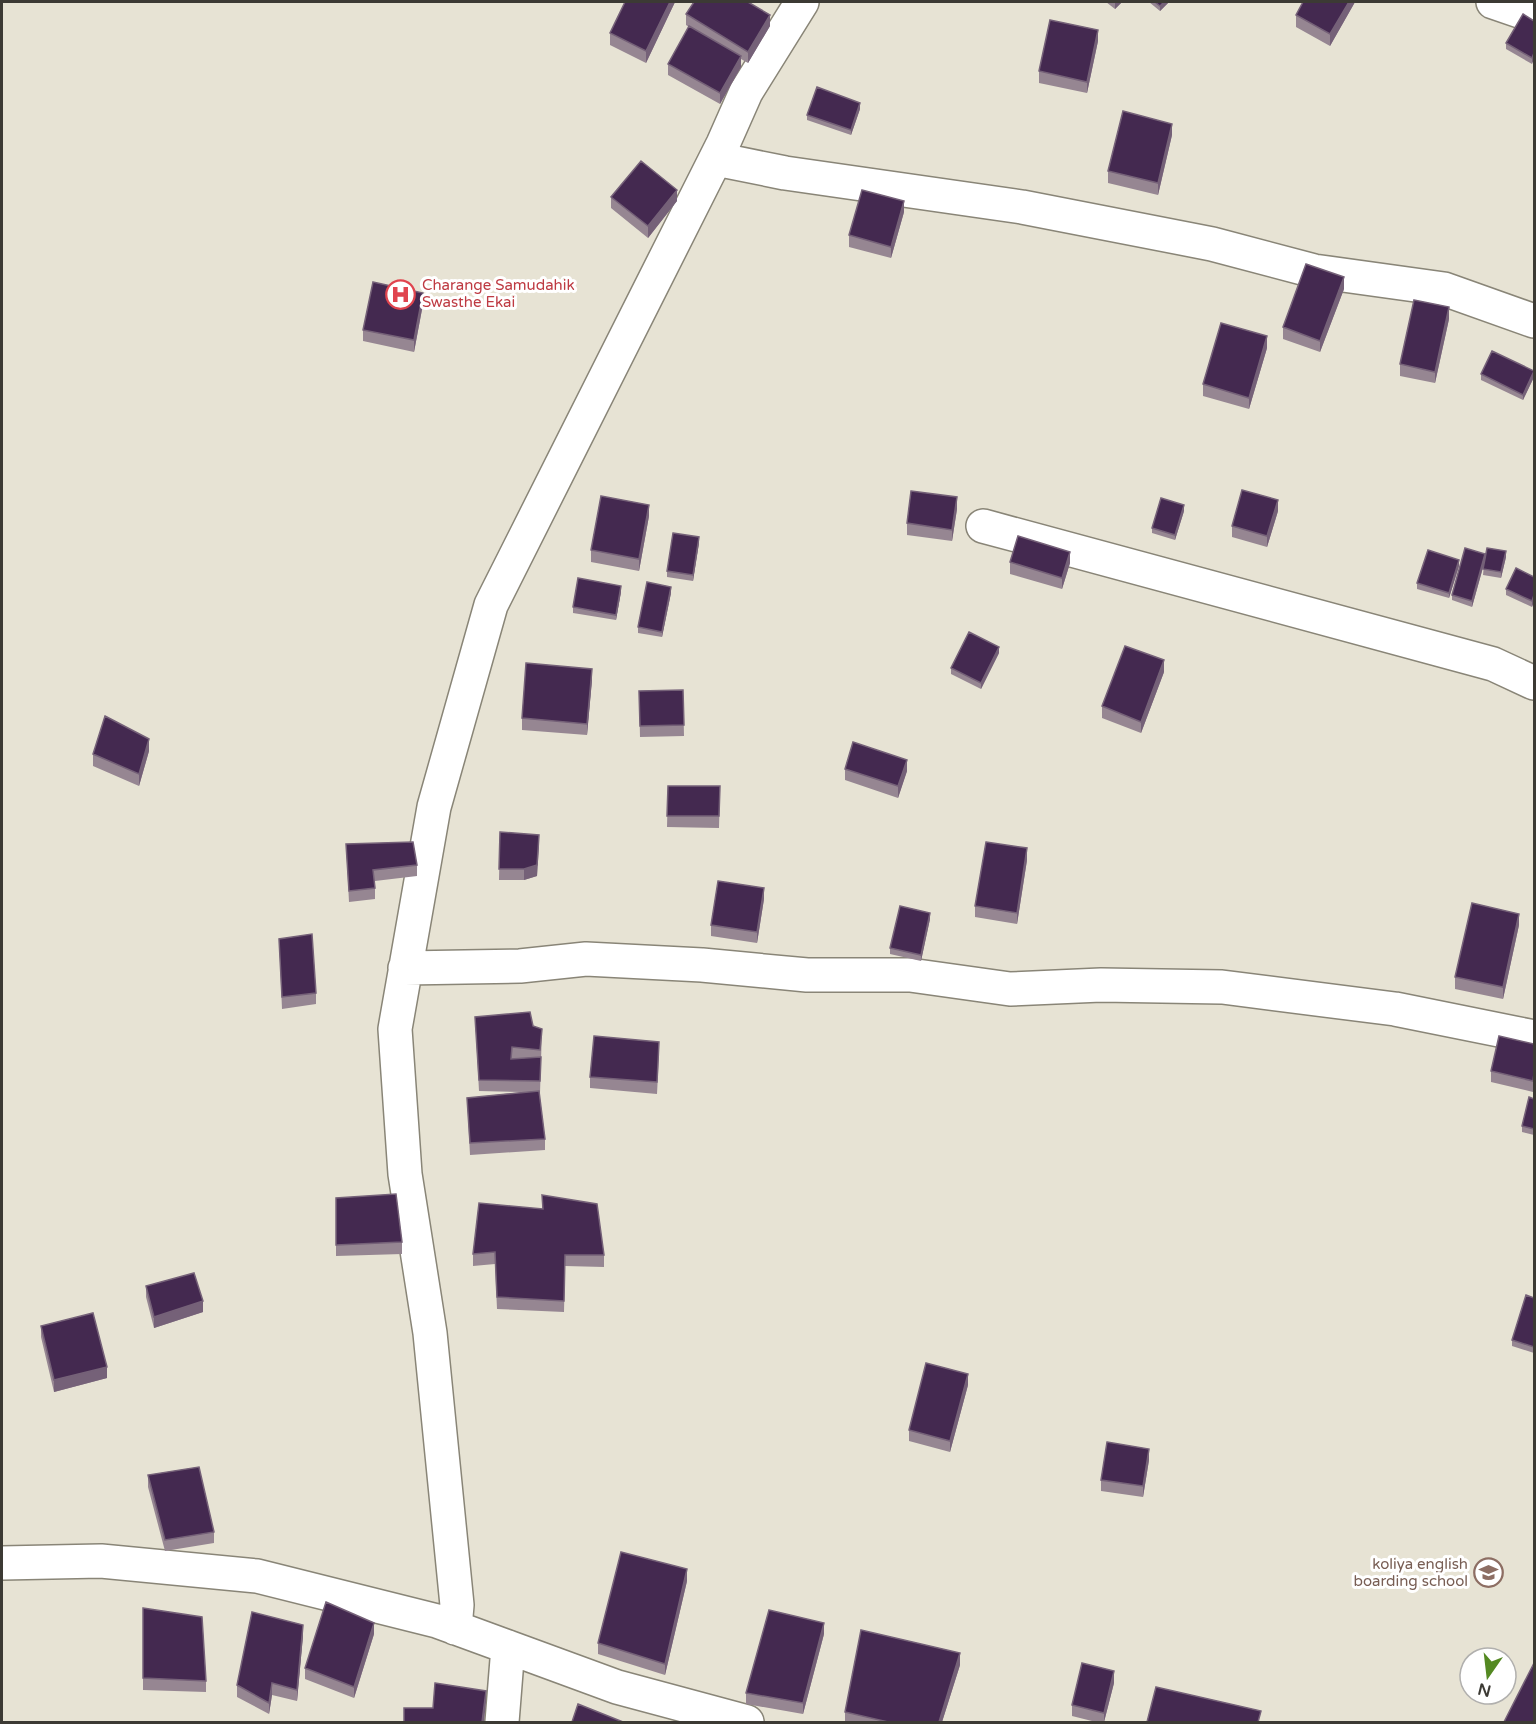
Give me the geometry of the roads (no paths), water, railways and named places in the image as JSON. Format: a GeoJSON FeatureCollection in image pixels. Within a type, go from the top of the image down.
{"type":"FeatureCollection","features":[{"type":"Feature","properties":{"kind":"street"},"geometry":{"type":"LineString","coordinates":[[454,1628],[457,1605],[430,1333],[405,1174],[395,1029],[434,807],[491,605],[716,159],[746,92],[802,2]]}},
{"type":"Feature","properties":{"kind":"street"},"geometry":{"type":"LineString","coordinates":[[1493,2],[1534,16]]}},
{"type":"Feature","properties":{"kind":"street"},"geometry":{"type":"LineString","coordinates":[[716,159],[740,162],[785,173],[1022,207],[1212,244],[1314,271],[1444,289],[1534,321]]}},
{"type":"Feature","properties":{"kind":"street"},"geometry":{"type":"LineString","coordinates":[[983,526],[1493,664],[1534,683]]}},
{"type":"Feature","properties":{"kind":"street"},"geometry":{"type":"LineString","coordinates":[[405,968],[520,966],[586,958],[702,965],[807,975],[910,975],[1010,988],[1101,985],[1222,987],[1395,1009],[1534,1037]]}},
{"type":"Feature","properties":{"kind":"street"},"geometry":{"type":"LineString","coordinates":[[2,1563],[101,1561],[257,1576],[454,1628],[617,1687],[747,1722]]}},
{"type":"Feature","properties":{"kind":"street"},"geometry":{"type":"LineString","coordinates":[[502,1722],[508,1647]]}},
{"type":"Feature","properties":{"kind":"place","name":"Charange Samudahik Swasthe Ekai"},"geometry":{"type":"Point","coordinates":[401,294]}},
{"type":"Feature","properties":{"kind":"place","name":"koliya english boarding school"},"geometry":{"type":"Point","coordinates":[1489,1573]}}]}
